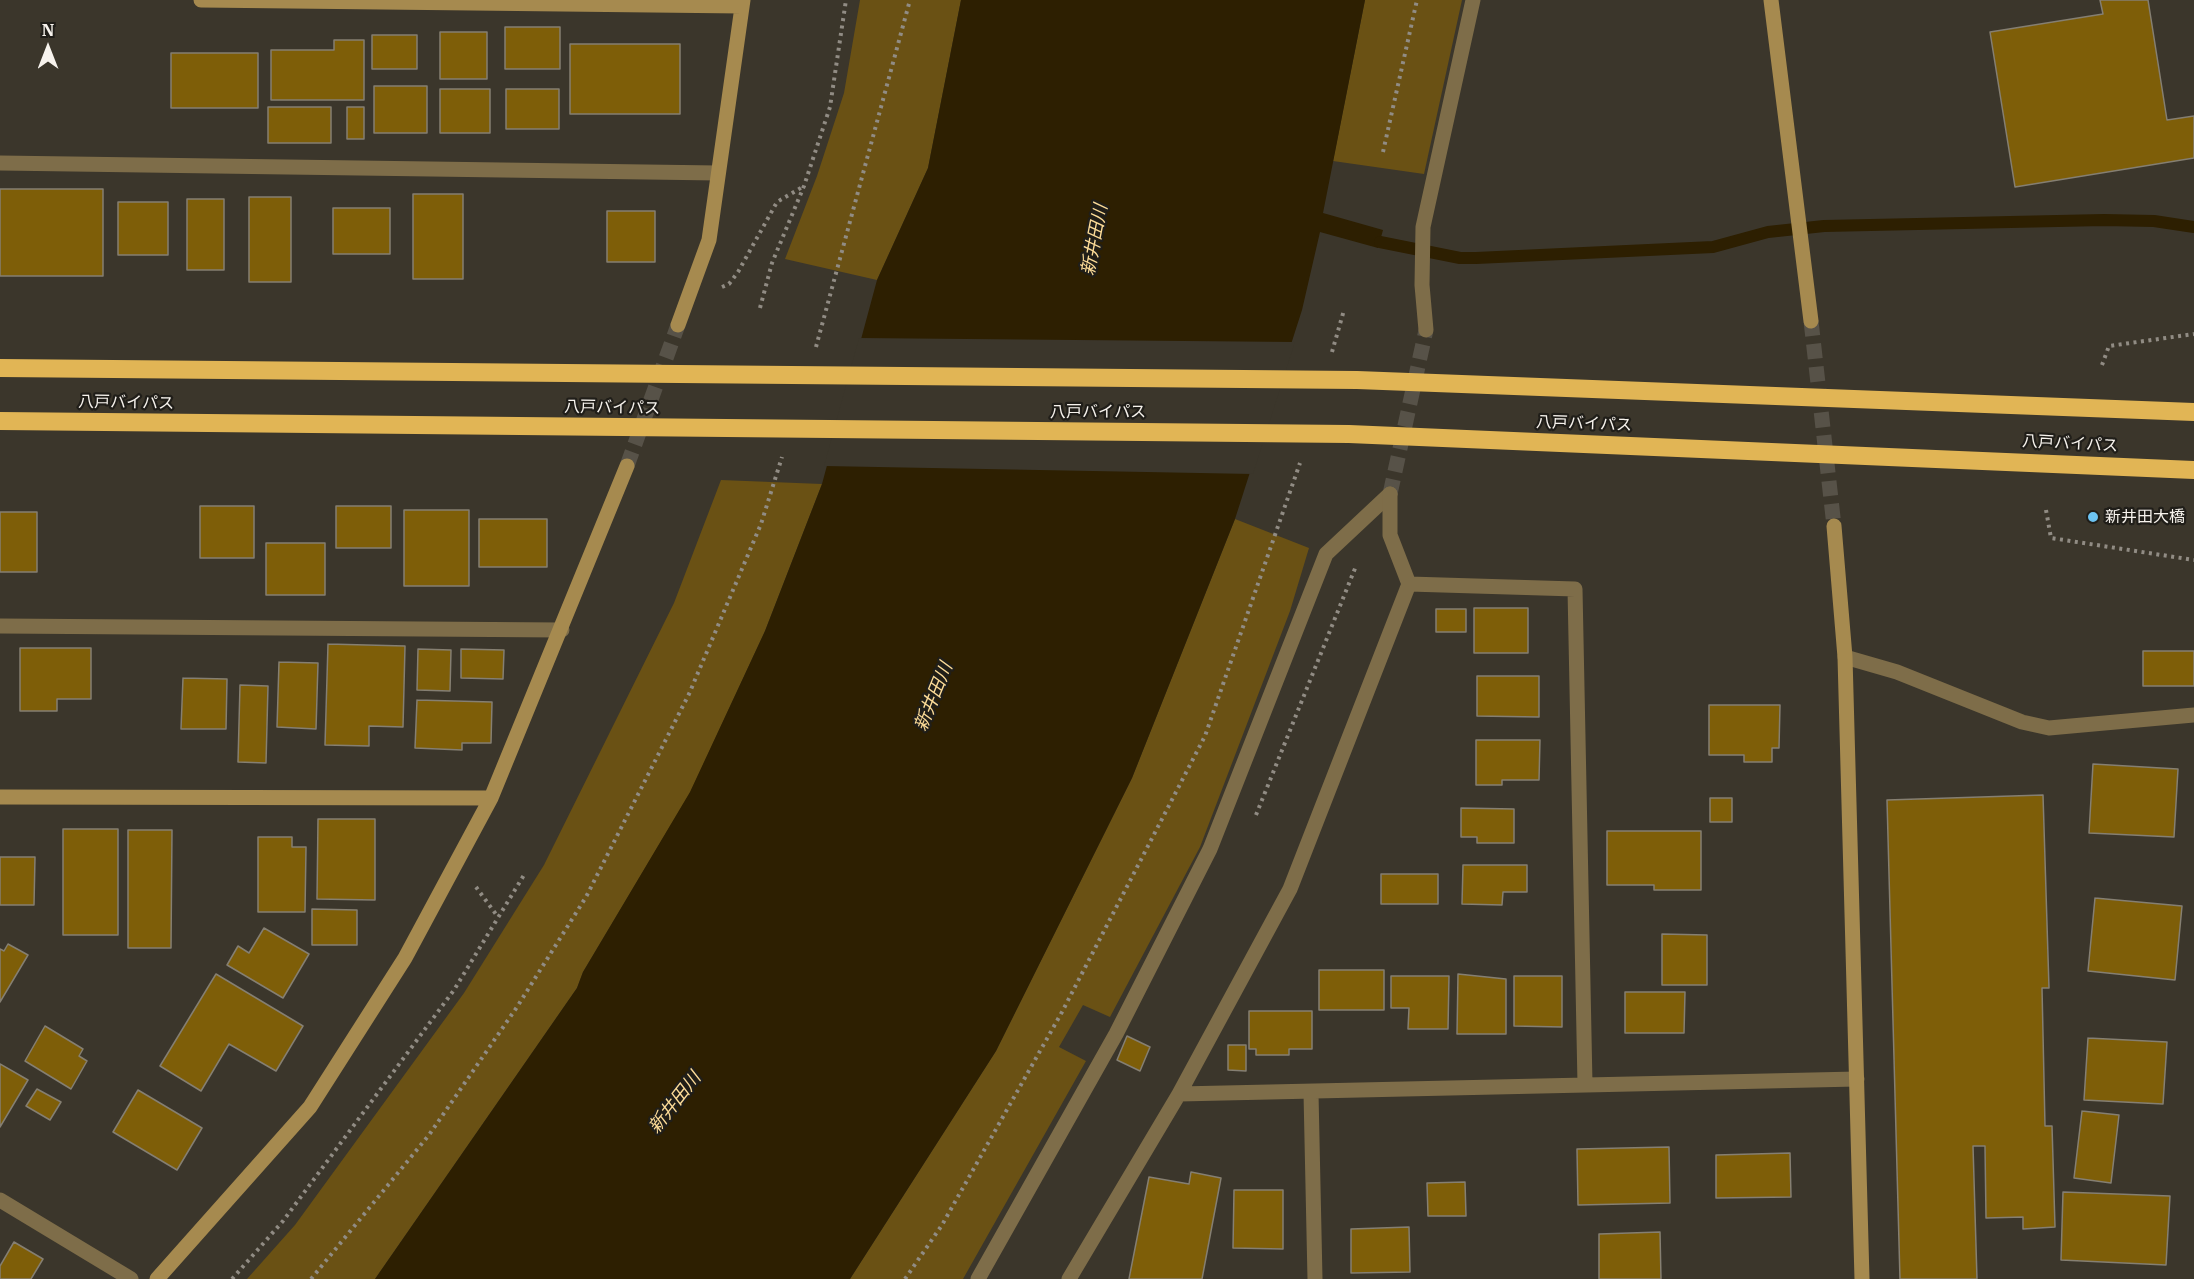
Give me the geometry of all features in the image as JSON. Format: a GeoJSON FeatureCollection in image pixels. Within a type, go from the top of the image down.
{"type":"FeatureCollection","features":[{"type":"Feature","properties":{"kind":"highway","name":"八戸バイパス"},"geometry":{"type":"LineString","coordinates":[[0,368],[1357,380],[2194,412]]}},
{"type":"Feature","properties":{"kind":"highway","name":"八戸バイパス"},"geometry":{"type":"LineString","coordinates":[[0,421],[1348,434],[2194,470]]}},
{"type":"Feature","properties":{"kind":"street"},"geometry":{"type":"LineString","coordinates":[[201,0],[742,3],[709,240],[678,325]]}},
{"type":"Feature","properties":{"kind":"street"},"geometry":{"type":"LineString","coordinates":[[1426,330],[1422,285],[1423,228],[1473,0]]}},
{"type":"Feature","properties":{"kind":"street"},"geometry":{"type":"LineString","coordinates":[[1771,0],[1811,321]]}},
{"type":"Feature","properties":{"kind":"street"},"geometry":{"type":"LineString","coordinates":[[0,163],[718,172]]}},
{"type":"Feature","properties":{"kind":"street"},"geometry":{"type":"LineString","coordinates":[[157,1279],[310,1107],[405,958],[491,798],[562,630],[627,466]]}},
{"type":"Feature","properties":{"kind":"street"},"geometry":{"type":"LineString","coordinates":[[978,1279],[1116,1034],[1210,849],[1326,554],[1390,494],[1390,535],[1408,584],[1290,889],[1179,1094],[1069,1279]]}},
{"type":"Feature","properties":{"kind":"street"},"geometry":{"type":"LineString","coordinates":[[1834,526],[1845,657],[1862,1279]]}},
{"type":"Feature","properties":{"kind":"street"},"geometry":{"type":"LineString","coordinates":[[1408,584],[1575,589],[1585,1084]]}},
{"type":"Feature","properties":{"kind":"street"},"geometry":{"type":"LineString","coordinates":[[0,626],[562,630]]}},
{"type":"Feature","properties":{"kind":"street"},"geometry":{"type":"LineString","coordinates":[[1845,657],[1897,672],[2022,722],[2049,728],[2194,715]]}},
{"type":"Feature","properties":{"kind":"street"},"geometry":{"type":"LineString","coordinates":[[0,796],[491,798]]}},
{"type":"Feature","properties":{"kind":"street"},"geometry":{"type":"LineString","coordinates":[[1179,1094],[1311,1093],[1585,1084],[1857,1079]]}},
{"type":"Feature","properties":{"kind":"street"},"geometry":{"type":"LineString","coordinates":[[1311,1093],[1316,1279]]}},
{"type":"Feature","properties":{"kind":"street"},"geometry":{"type":"LineString","coordinates":[[0,1200],[131,1279]]}},
{"type":"Feature","properties":{"kind":"path"},"geometry":{"type":"LineString","coordinates":[[760,308],[772,263],[804,186],[830,107],[846,0]]}},
{"type":"Feature","properties":{"kind":"path"},"geometry":{"type":"LineString","coordinates":[[813,355],[874,138],[909,0]]}},
{"type":"Feature","properties":{"kind":"path"},"geometry":{"type":"LineString","coordinates":[[1383,152],[1417,0]]}},
{"type":"Feature","properties":{"kind":"path"},"geometry":{"type":"LineString","coordinates":[[720,288],[729,284],[738,272],[777,202],[804,186]]}},
{"type":"Feature","properties":{"kind":"path"},"geometry":{"type":"LineString","coordinates":[[1331,355],[1344,310]]}},
{"type":"Feature","properties":{"kind":"path"},"geometry":{"type":"LineString","coordinates":[[2102,365],[2109,346],[2194,334]]}},
{"type":"Feature","properties":{"kind":"path"},"geometry":{"type":"LineString","coordinates":[[311,1279],[429,1135],[517,1007],[586,897],[689,694],[761,524],[786,445]]}},
{"type":"Feature","properties":{"kind":"path"},"geometry":{"type":"LineString","coordinates":[[905,1279],[942,1225],[1062,1012],[1205,736],[1302,456]]}},
{"type":"Feature","properties":{"kind":"path"},"geometry":{"type":"LineString","coordinates":[[2046,510],[2051,538],[2194,560]]}},
{"type":"Feature","properties":{"kind":"path"},"geometry":{"type":"LineString","coordinates":[[232,1279],[283,1221],[454,990],[524,875]]}},
{"type":"Feature","properties":{"kind":"shaded area"},"geometry":{"type":"Polygon","coordinates":[[[860,0],[961,0],[928,168],[877,280],[785,259],[817,176],[844,93],[860,0]]]}},
{"type":"Feature","properties":{"kind":"shaded area"},"geometry":{"type":"Polygon","coordinates":[[[1365,0],[1462,0],[1424,174],[1333,161],[1365,0]]]}},
{"type":"Feature","properties":{"kind":"shaded area"},"geometry":{"type":"Polygon","coordinates":[[[721,480],[822,484],[765,631],[690,793],[583,972],[577,988],[375,1279],[247,1279],[295,1225],[464,993],[544,865],[674,603],[721,480]]]}},
{"type":"Feature","properties":{"kind":"shaded area"},"geometry":{"type":"Polygon","coordinates":[[[1235,519],[1309,548],[1290,611],[1200,847],[1110,1017],[1083,1005],[1059,1047],[1086,1061],[963,1279],[850,1279],[996,1051],[1132,778],[1235,519]]]}},
{"type":"Feature","properties":{"kind":"water","name":"新井田川"},"geometry":{"type":"Polygon","coordinates":[[[961,0],[1365,0],[1323,213],[1383,230],[1378,248],[1320,232],[1302,310],[1235,519],[1132,778],[996,1051],[850,1279],[375,1279],[577,988],[583,972],[690,792],[765,631],[822,484],[877,280],[928,168],[961,0]]]}},
{"type":"Feature","properties":{"kind":"pier"},"geometry":{"type":"Polygon","coordinates":[[[859,338],[1295,342],[1253,474],[824,466],[859,338]]]}},
{"type":"Feature","properties":{"kind":"building"},"geometry":{"type":"Polygon","coordinates":[[[2100,0],[2148,0],[2167,120],[2194,116],[2194,158],[2015,187],[1990,32],[2103,14],[2100,0]]]}},
{"type":"Feature","properties":{"kind":"building"},"geometry":{"type":"Polygon","coordinates":[[[505,27],[560,27],[560,69],[505,69],[505,27]]]}},
{"type":"Feature","properties":{"kind":"building"},"geometry":{"type":"Polygon","coordinates":[[[440,32],[487,32],[487,79],[440,79],[440,32]]]}},
{"type":"Feature","properties":{"kind":"building"},"geometry":{"type":"Polygon","coordinates":[[[372,35],[417,35],[417,69],[372,69],[372,35]]]}},
{"type":"Feature","properties":{"kind":"building"},"geometry":{"type":"Polygon","coordinates":[[[334,40],[364,40],[364,100],[271,100],[271,50],[334,50],[334,40]]]}},
{"type":"Feature","properties":{"kind":"building"},"geometry":{"type":"Polygon","coordinates":[[[570,44],[680,44],[680,114],[570,114],[570,44]]]}},
{"type":"Feature","properties":{"kind":"building"},"geometry":{"type":"Polygon","coordinates":[[[171,53],[258,53],[258,108],[171,108],[171,53]]]}},
{"type":"Feature","properties":{"kind":"building"},"geometry":{"type":"Polygon","coordinates":[[[374,86],[427,86],[427,133],[374,133],[374,86]]]}},
{"type":"Feature","properties":{"kind":"building"},"geometry":{"type":"Polygon","coordinates":[[[440,89],[490,89],[490,133],[440,133],[440,89]]]}},
{"type":"Feature","properties":{"kind":"building"},"geometry":{"type":"Polygon","coordinates":[[[506,89],[559,89],[559,129],[506,129],[506,89]]]}},
{"type":"Feature","properties":{"kind":"building"},"geometry":{"type":"Polygon","coordinates":[[[268,107],[331,107],[331,143],[268,143],[268,107]]]}},
{"type":"Feature","properties":{"kind":"building"},"geometry":{"type":"Polygon","coordinates":[[[347,107],[364,107],[364,139],[347,139],[347,107]]]}},
{"type":"Feature","properties":{"kind":"building"},"geometry":{"type":"Polygon","coordinates":[[[0,189],[103,189],[103,276],[0,276],[0,189]]]}},
{"type":"Feature","properties":{"kind":"building"},"geometry":{"type":"Polygon","coordinates":[[[413,194],[463,194],[463,279],[413,279],[413,194]]]}},
{"type":"Feature","properties":{"kind":"building"},"geometry":{"type":"Polygon","coordinates":[[[249,197],[291,197],[291,282],[249,282],[249,197]]]}},
{"type":"Feature","properties":{"kind":"building"},"geometry":{"type":"Polygon","coordinates":[[[187,199],[224,199],[224,270],[187,270],[187,199]]]}},
{"type":"Feature","properties":{"kind":"building"},"geometry":{"type":"Polygon","coordinates":[[[118,202],[168,202],[168,255],[118,255],[118,202]]]}},
{"type":"Feature","properties":{"kind":"building"},"geometry":{"type":"Polygon","coordinates":[[[333,208],[390,208],[390,254],[333,254],[333,208]]]}},
{"type":"Feature","properties":{"kind":"building"},"geometry":{"type":"Polygon","coordinates":[[[607,211],[655,211],[655,262],[607,262],[607,211]]]}},
{"type":"Feature","properties":{"kind":"building"},"geometry":{"type":"Polygon","coordinates":[[[200,506],[254,506],[254,558],[200,558],[200,506]]]}},
{"type":"Feature","properties":{"kind":"building"},"geometry":{"type":"Polygon","coordinates":[[[336,506],[391,506],[391,548],[336,548],[336,506]]]}},
{"type":"Feature","properties":{"kind":"building"},"geometry":{"type":"Polygon","coordinates":[[[404,510],[469,510],[469,586],[404,586],[404,510]]]}},
{"type":"Feature","properties":{"kind":"building"},"geometry":{"type":"Polygon","coordinates":[[[0,512],[37,512],[37,572],[0,572],[0,512]]]}},
{"type":"Feature","properties":{"kind":"building"},"geometry":{"type":"Polygon","coordinates":[[[479,519],[547,519],[547,567],[479,567],[479,519]]]}},
{"type":"Feature","properties":{"kind":"building"},"geometry":{"type":"Polygon","coordinates":[[[266,543],[325,543],[325,595],[266,595],[266,543]]]}},
{"type":"Feature","properties":{"kind":"building"},"geometry":{"type":"Polygon","coordinates":[[[1474,608],[1528,608],[1528,653],[1474,653],[1474,608]]]}},
{"type":"Feature","properties":{"kind":"building"},"geometry":{"type":"Polygon","coordinates":[[[1436,609],[1466,609],[1466,632],[1436,632],[1436,609]]]}},
{"type":"Feature","properties":{"kind":"building"},"geometry":{"type":"Polygon","coordinates":[[[328,644],[405,646],[403,727],[369,726],[369,746],[325,745],[328,644]]]}},
{"type":"Feature","properties":{"kind":"building"},"geometry":{"type":"Polygon","coordinates":[[[20,648],[91,648],[91,699],[57,699],[57,711],[20,711],[20,648]]]}},
{"type":"Feature","properties":{"kind":"building"},"geometry":{"type":"Polygon","coordinates":[[[418,649],[451,650],[450,691],[417,690],[418,649]]]}},
{"type":"Feature","properties":{"kind":"building"},"geometry":{"type":"Polygon","coordinates":[[[461,649],[504,650],[503,679],[461,678],[461,649]]]}},
{"type":"Feature","properties":{"kind":"building"},"geometry":{"type":"Polygon","coordinates":[[[2143,651],[2194,651],[2194,686],[2143,686],[2143,651]]]}},
{"type":"Feature","properties":{"kind":"building"},"geometry":{"type":"Polygon","coordinates":[[[279,662],[318,663],[316,729],[277,727],[279,662]]]}},
{"type":"Feature","properties":{"kind":"building"},"geometry":{"type":"Polygon","coordinates":[[[1477,676],[1539,676],[1539,717],[1477,716],[1477,676]]]}},
{"type":"Feature","properties":{"kind":"building"},"geometry":{"type":"Polygon","coordinates":[[[183,678],[227,679],[226,729],[181,729],[183,678]]]}},
{"type":"Feature","properties":{"kind":"building"},"geometry":{"type":"Polygon","coordinates":[[[240,685],[268,686],[266,763],[238,762],[240,685]]]}},
{"type":"Feature","properties":{"kind":"building"},"geometry":{"type":"Polygon","coordinates":[[[417,700],[492,702],[491,743],[462,743],[462,750],[415,748],[417,700]]]}},
{"type":"Feature","properties":{"kind":"building"},"geometry":{"type":"Polygon","coordinates":[[[1709,705],[1780,705],[1779,748],[1772,748],[1772,762],[1744,762],[1744,755],[1709,755],[1709,705]]]}},
{"type":"Feature","properties":{"kind":"building"},"geometry":{"type":"Polygon","coordinates":[[[1476,740],[1540,740],[1539,780],[1502,780],[1502,785],[1476,785],[1476,740]]]}},
{"type":"Feature","properties":{"kind":"building"},"geometry":{"type":"Polygon","coordinates":[[[2093,764],[2178,769],[2174,837],[2089,833],[2093,764]]]}},
{"type":"Feature","properties":{"kind":"building"},"geometry":{"type":"Polygon","coordinates":[[[2043,795],[2049,988],[2042,988],[2045,1126],[2052,1126],[2055,1227],[2023,1229],[2023,1217],[1986,1218],[1985,1146],[1973,1146],[1977,1279],[1900,1279],[1887,800],[2043,795]]]}},
{"type":"Feature","properties":{"kind":"building"},"geometry":{"type":"Polygon","coordinates":[[[1710,798],[1732,798],[1732,822],[1710,822],[1710,798]]]}},
{"type":"Feature","properties":{"kind":"building"},"geometry":{"type":"Polygon","coordinates":[[[1461,808],[1514,809],[1514,843],[1477,843],[1477,837],[1461,837],[1461,808]]]}},
{"type":"Feature","properties":{"kind":"building"},"geometry":{"type":"Polygon","coordinates":[[[318,819],[375,819],[375,900],[317,899],[318,819]]]}},
{"type":"Feature","properties":{"kind":"building"},"geometry":{"type":"Polygon","coordinates":[[[63,829],[118,829],[118,935],[63,935],[63,829]]]}},
{"type":"Feature","properties":{"kind":"building"},"geometry":{"type":"Polygon","coordinates":[[[128,830],[172,830],[171,948],[128,948],[128,830]]]}},
{"type":"Feature","properties":{"kind":"building"},"geometry":{"type":"Polygon","coordinates":[[[1607,831],[1701,831],[1701,890],[1654,890],[1654,885],[1607,885],[1607,831]]]}},
{"type":"Feature","properties":{"kind":"building"},"geometry":{"type":"Polygon","coordinates":[[[258,837],[292,837],[292,847],[306,847],[305,912],[258,912],[258,837]]]}},
{"type":"Feature","properties":{"kind":"building"},"geometry":{"type":"Polygon","coordinates":[[[0,857],[35,857],[34,905],[0,905],[0,857]]]}},
{"type":"Feature","properties":{"kind":"building"},"geometry":{"type":"Polygon","coordinates":[[[1463,865],[1527,865],[1527,892],[1503,892],[1502,905],[1462,904],[1463,865]]]}},
{"type":"Feature","properties":{"kind":"building"},"geometry":{"type":"Polygon","coordinates":[[[1381,874],[1438,874],[1438,904],[1381,904],[1381,874]]]}},
{"type":"Feature","properties":{"kind":"building"},"geometry":{"type":"Polygon","coordinates":[[[2095,898],[2182,906],[2175,980],[2088,971],[2095,898]]]}},
{"type":"Feature","properties":{"kind":"building"},"geometry":{"type":"Polygon","coordinates":[[[312,909],[357,910],[357,945],[312,945],[312,909]]]}},
{"type":"Feature","properties":{"kind":"building"},"geometry":{"type":"Polygon","coordinates":[[[264,928],[309,954],[283,998],[227,965],[238,946],[249,953],[264,928]]]}},
{"type":"Feature","properties":{"kind":"building"},"geometry":{"type":"Polygon","coordinates":[[[1662,934],[1707,935],[1707,985],[1662,985],[1662,934]]]}},
{"type":"Feature","properties":{"kind":"building"},"geometry":{"type":"Polygon","coordinates":[[[8,944],[28,955],[0,1002],[0,949],[4,951],[8,944]]]}},
{"type":"Feature","properties":{"kind":"building"},"geometry":{"type":"Polygon","coordinates":[[[1319,970],[1384,970],[1384,1010],[1319,1010],[1319,970]]]}},
{"type":"Feature","properties":{"kind":"building"},"geometry":{"type":"Polygon","coordinates":[[[216,974],[303,1026],[276,1071],[229,1044],[201,1091],[160,1066],[216,974]]]}},
{"type":"Feature","properties":{"kind":"building"},"geometry":{"type":"Polygon","coordinates":[[[1458,974],[1506,979],[1506,1034],[1457,1034],[1458,974]]]}},
{"type":"Feature","properties":{"kind":"building"},"geometry":{"type":"Polygon","coordinates":[[[1391,976],[1449,976],[1448,1029],[1408,1029],[1409,1008],[1391,1008],[1391,976]]]}},
{"type":"Feature","properties":{"kind":"building"},"geometry":{"type":"Polygon","coordinates":[[[1514,976],[1562,976],[1562,1027],[1514,1026],[1514,976]]]}},
{"type":"Feature","properties":{"kind":"building"},"geometry":{"type":"Polygon","coordinates":[[[1625,992],[1685,992],[1684,1033],[1625,1033],[1625,992]]]}},
{"type":"Feature","properties":{"kind":"building"},"geometry":{"type":"Polygon","coordinates":[[[1249,1011],[1312,1011],[1312,1049],[1289,1049],[1289,1055],[1256,1055],[1256,1049],[1249,1049],[1249,1011]]]}},
{"type":"Feature","properties":{"kind":"building"},"geometry":{"type":"Polygon","coordinates":[[[45,1026],[83,1049],[79,1056],[87,1061],[71,1089],[25,1061],[45,1026]]]}},
{"type":"Feature","properties":{"kind":"building"},"geometry":{"type":"Polygon","coordinates":[[[1127,1036],[1150,1047],[1140,1071],[1117,1060],[1127,1036]]]}},
{"type":"Feature","properties":{"kind":"building"},"geometry":{"type":"Polygon","coordinates":[[[2088,1038],[2167,1042],[2163,1104],[2084,1100],[2088,1038]]]}},
{"type":"Feature","properties":{"kind":"building"},"geometry":{"type":"Polygon","coordinates":[[[1228,1045],[1246,1045],[1246,1071],[1228,1070],[1228,1045]]]}},
{"type":"Feature","properties":{"kind":"building"},"geometry":{"type":"Polygon","coordinates":[[[0,1064],[28,1080],[0,1127],[0,1064]]]}},
{"type":"Feature","properties":{"kind":"building"},"geometry":{"type":"Polygon","coordinates":[[[37,1089],[61,1102],[50,1120],[26,1106],[37,1089]]]}},
{"type":"Feature","properties":{"kind":"building"},"geometry":{"type":"Polygon","coordinates":[[[138,1090],[202,1128],[177,1170],[113,1132],[138,1090]]]}},
{"type":"Feature","properties":{"kind":"building"},"geometry":{"type":"Polygon","coordinates":[[[2082,1111],[2119,1115],[2111,1183],[2074,1178],[2082,1111]]]}},
{"type":"Feature","properties":{"kind":"building"},"geometry":{"type":"Polygon","coordinates":[[[1669,1147],[1670,1203],[1578,1205],[1577,1149],[1669,1147]]]}},
{"type":"Feature","properties":{"kind":"building"},"geometry":{"type":"Polygon","coordinates":[[[1790,1153],[1791,1197],[1716,1198],[1716,1155],[1790,1153]]]}},
{"type":"Feature","properties":{"kind":"building"},"geometry":{"type":"Polygon","coordinates":[[[1191,1172],[1221,1178],[1202,1279],[1129,1279],[1149,1177],[1189,1184],[1191,1172]]]}},
{"type":"Feature","properties":{"kind":"building"},"geometry":{"type":"Polygon","coordinates":[[[1465,1182],[1466,1216],[1428,1216],[1427,1183],[1465,1182]]]}},
{"type":"Feature","properties":{"kind":"building"},"geometry":{"type":"Polygon","coordinates":[[[1234,1190],[1283,1190],[1283,1249],[1233,1248],[1234,1190]]]}},
{"type":"Feature","properties":{"kind":"building"},"geometry":{"type":"Polygon","coordinates":[[[2063,1192],[2170,1196],[2166,1265],[2061,1260],[2063,1192]]]}},
{"type":"Feature","properties":{"kind":"building"},"geometry":{"type":"Polygon","coordinates":[[[1409,1227],[1410,1272],[1351,1273],[1351,1229],[1409,1227]]]}},
{"type":"Feature","properties":{"kind":"building"},"geometry":{"type":"Polygon","coordinates":[[[1660,1232],[1661,1279],[1599,1279],[1599,1234],[1660,1232]]]}},
{"type":"Feature","properties":{"kind":"building"},"geometry":{"type":"Polygon","coordinates":[[[14,1242],[43,1259],[31,1279],[0,1279],[0,1266],[14,1242]]]}},
{"type":"Feature","properties":{"kind":"waterway"},"geometry":{"type":"LineString","coordinates":[[1380,242],[1460,258],[1476,258],[1713,247],[1768,232],[1824,226],[2104,220],[2154,221],[2194,227]]}},
{"type":"Feature","properties":{"kind":"tunnel"},"geometry":{"type":"LineString","coordinates":[[1811,321],[1834,526]]}},
{"type":"Feature","properties":{"kind":"tunnel"},"geometry":{"type":"LineString","coordinates":[[627,466],[678,325]]}},
{"type":"Feature","properties":{"kind":"tunnel"},"geometry":{"type":"LineString","coordinates":[[1390,494],[1426,330]]}},
{"type":"Feature","properties":{"kind":"place","name":"新井田大橋"},"geometry":{"type":"Point","coordinates":[2093,517]}}]}
